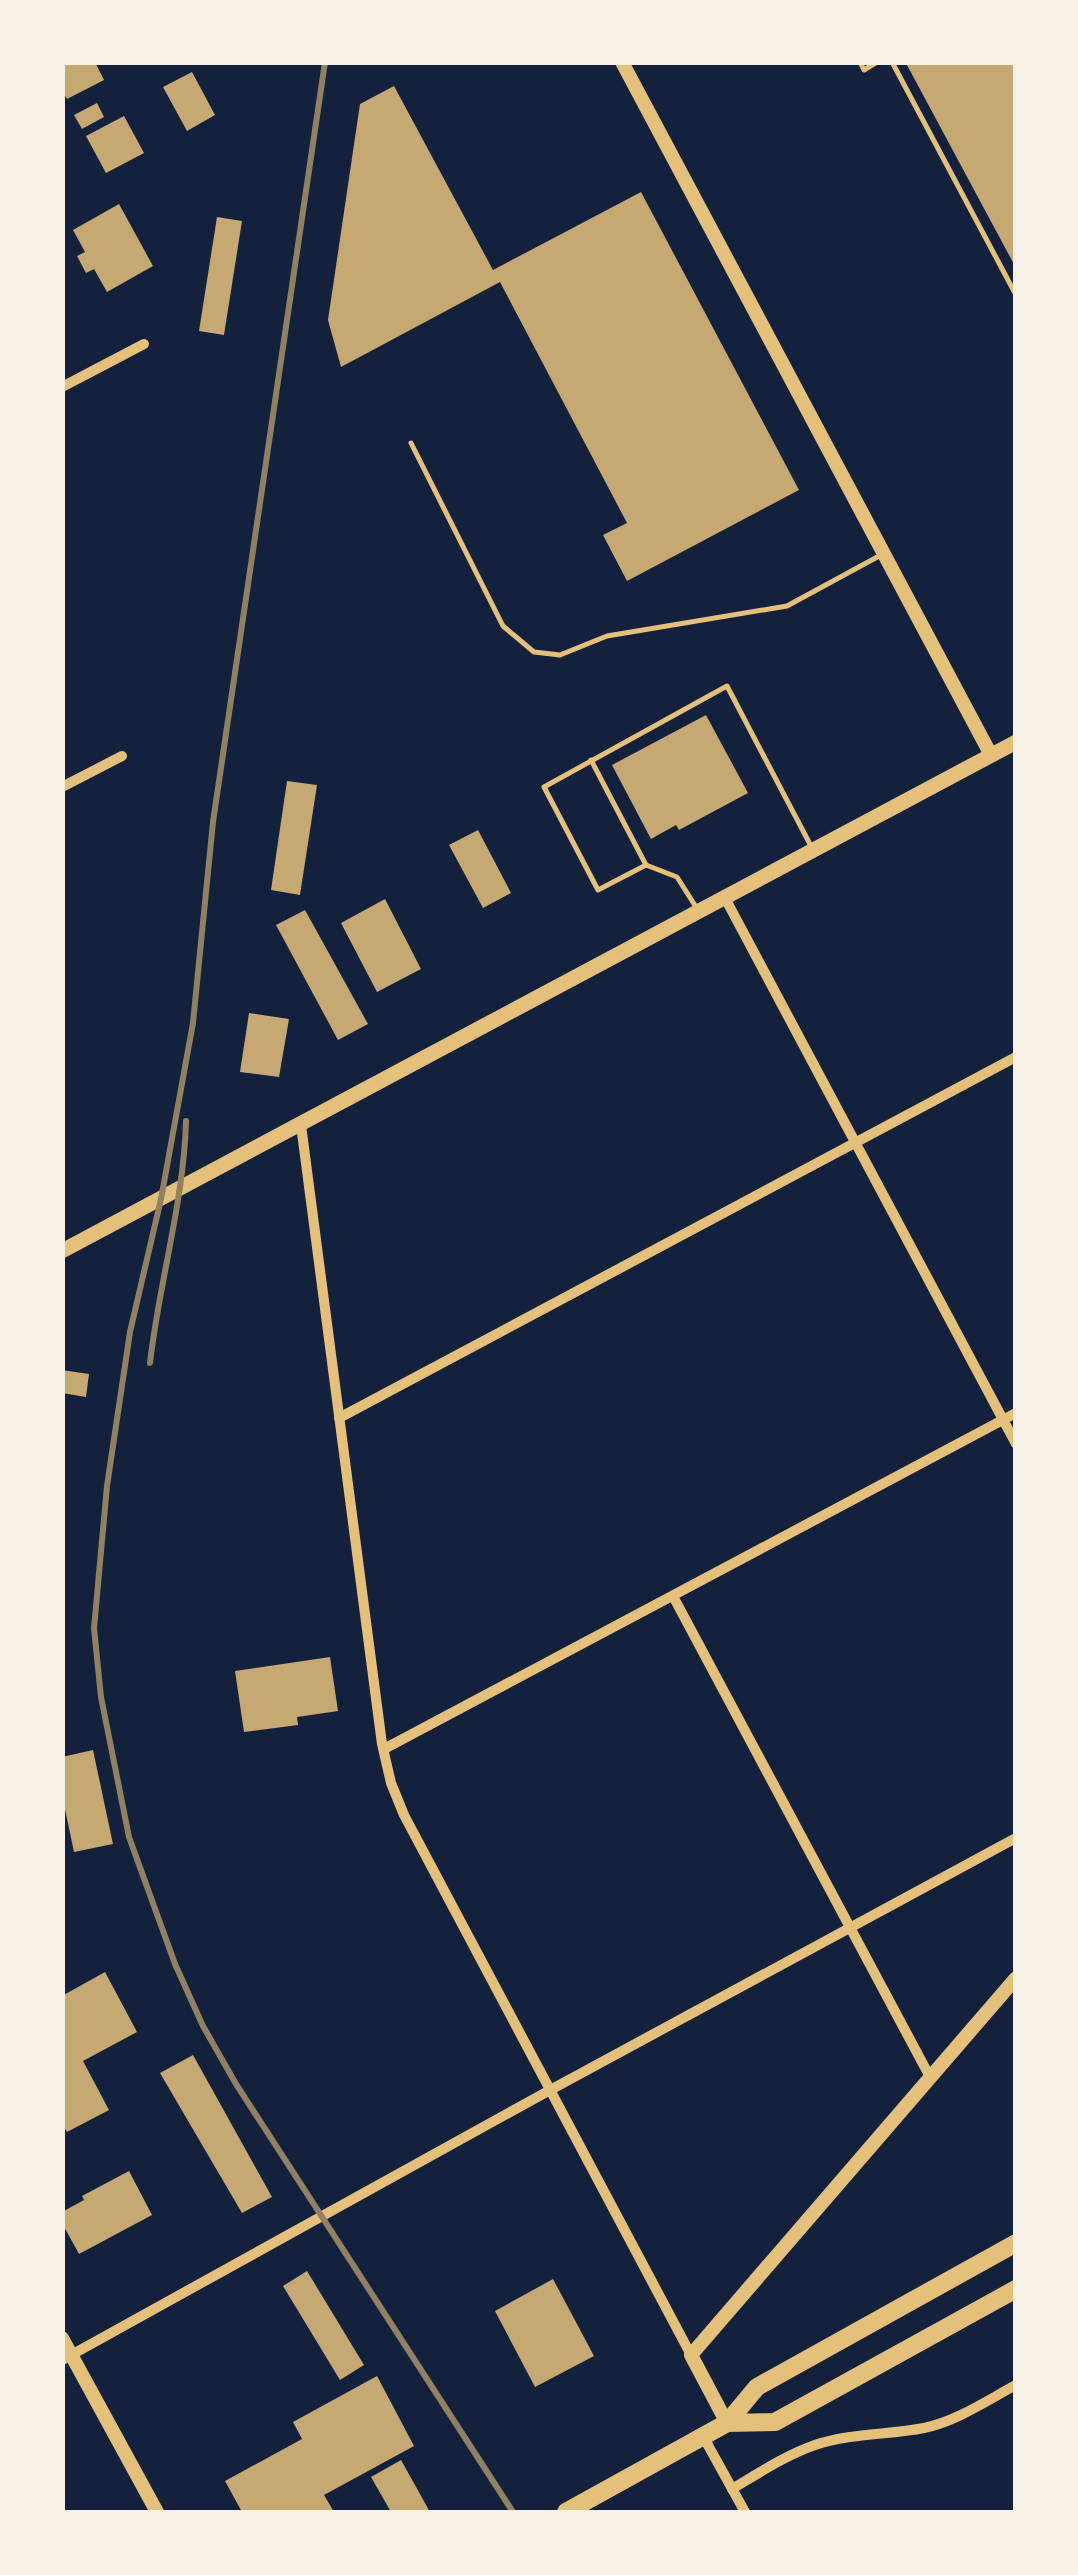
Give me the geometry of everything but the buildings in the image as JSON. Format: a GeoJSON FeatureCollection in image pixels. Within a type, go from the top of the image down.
{"type":"FeatureCollection","features":[{"type":"Feature","properties":{"kind":"main road"},"geometry":{"type":"LineString","coordinates":[[62,1251],[1016,742]]}},
{"type":"Feature","properties":{"kind":"main road"},"geometry":{"type":"LineString","coordinates":[[566,2512],[704,2438],[727,2423],[758,2387],[1016,2243]]}},
{"type":"Feature","properties":{"kind":"main road"},"geometry":{"type":"LineString","coordinates":[[727,2423],[775,2422],[1016,2289]]}},
{"type":"Feature","properties":{"kind":"street"},"geometry":{"type":"LineString","coordinates":[[622,62],[991,755]]}},
{"type":"Feature","properties":{"kind":"street"},"geometry":{"type":"LineString","coordinates":[[62,388],[144,344]]}},
{"type":"Feature","properties":{"kind":"street"},"geometry":{"type":"LineString","coordinates":[[62,788],[122,756]]}},
{"type":"Feature","properties":{"kind":"street"},"geometry":{"type":"LineString","coordinates":[[725,898],[1016,1444]]}},
{"type":"Feature","properties":{"kind":"street"},"geometry":{"type":"LineString","coordinates":[[338,1418],[1016,1056]]}},
{"type":"Feature","properties":{"kind":"street"},"geometry":{"type":"LineString","coordinates":[[301,1124],[338,1418],[391,1783],[404,1815],[727,2423]]}},
{"type":"Feature","properties":{"kind":"street"},"geometry":{"type":"LineString","coordinates":[[384,1749],[1016,1414]]}},
{"type":"Feature","properties":{"kind":"street"},"geometry":{"type":"LineString","coordinates":[[674,1598],[930,2077]]}},
{"type":"Feature","properties":{"kind":"street"},"geometry":{"type":"LineString","coordinates":[[67,2357],[1016,1838]]}},
{"type":"Feature","properties":{"kind":"street"},"geometry":{"type":"LineString","coordinates":[[691,2356],[1016,1978]]}},
{"type":"Feature","properties":{"kind":"street"},"geometry":{"type":"LineString","coordinates":[[62,2338],[67,2357],[157,2512]]}},
{"type":"Feature","properties":{"kind":"street"},"geometry":{"type":"LineString","coordinates":[[732,2489],[816,2445],[851,2436],[924,2428],[957,2417],[1016,2385]]}},
{"type":"Feature","properties":{"kind":"street"},"geometry":{"type":"LineString","coordinates":[[704,2438],[745,2512]]}},
{"type":"Feature","properties":{"kind":"lane"},"geometry":{"type":"LineString","coordinates":[[860,62],[864,70],[878,62]]}},
{"type":"Feature","properties":{"kind":"lane"},"geometry":{"type":"LineString","coordinates":[[892,62],[1016,294]]}},
{"type":"Feature","properties":{"kind":"lane"},"geometry":{"type":"LineString","coordinates":[[411,443],[503,626],[534,652],[560,655],[608,636],[787,606],[884,554]]}},
{"type":"Feature","properties":{"kind":"lane"},"geometry":{"type":"LineString","coordinates":[[646,866],[598,890],[544,787],[727,686],[813,851]]}},
{"type":"Feature","properties":{"kind":"lane"},"geometry":{"type":"LineString","coordinates":[[591,760],[646,866],[677,878],[699,912]]}},
{"type":"Feature","properties":{"kind":"railway"},"geometry":{"type":"LineString","coordinates":[[325,62],[213,822],[193,1023],[161,1199],[130,1332],[107,1486],[94,1628],[101,1697],[129,1837],[175,1964],[203,2026],[236,2084],[513,2512]]}},
{"type":"Feature","properties":{"kind":"railway"},"geometry":{"type":"LineString","coordinates":[[150,1363],[181,1181],[186,1121]]}}]}
